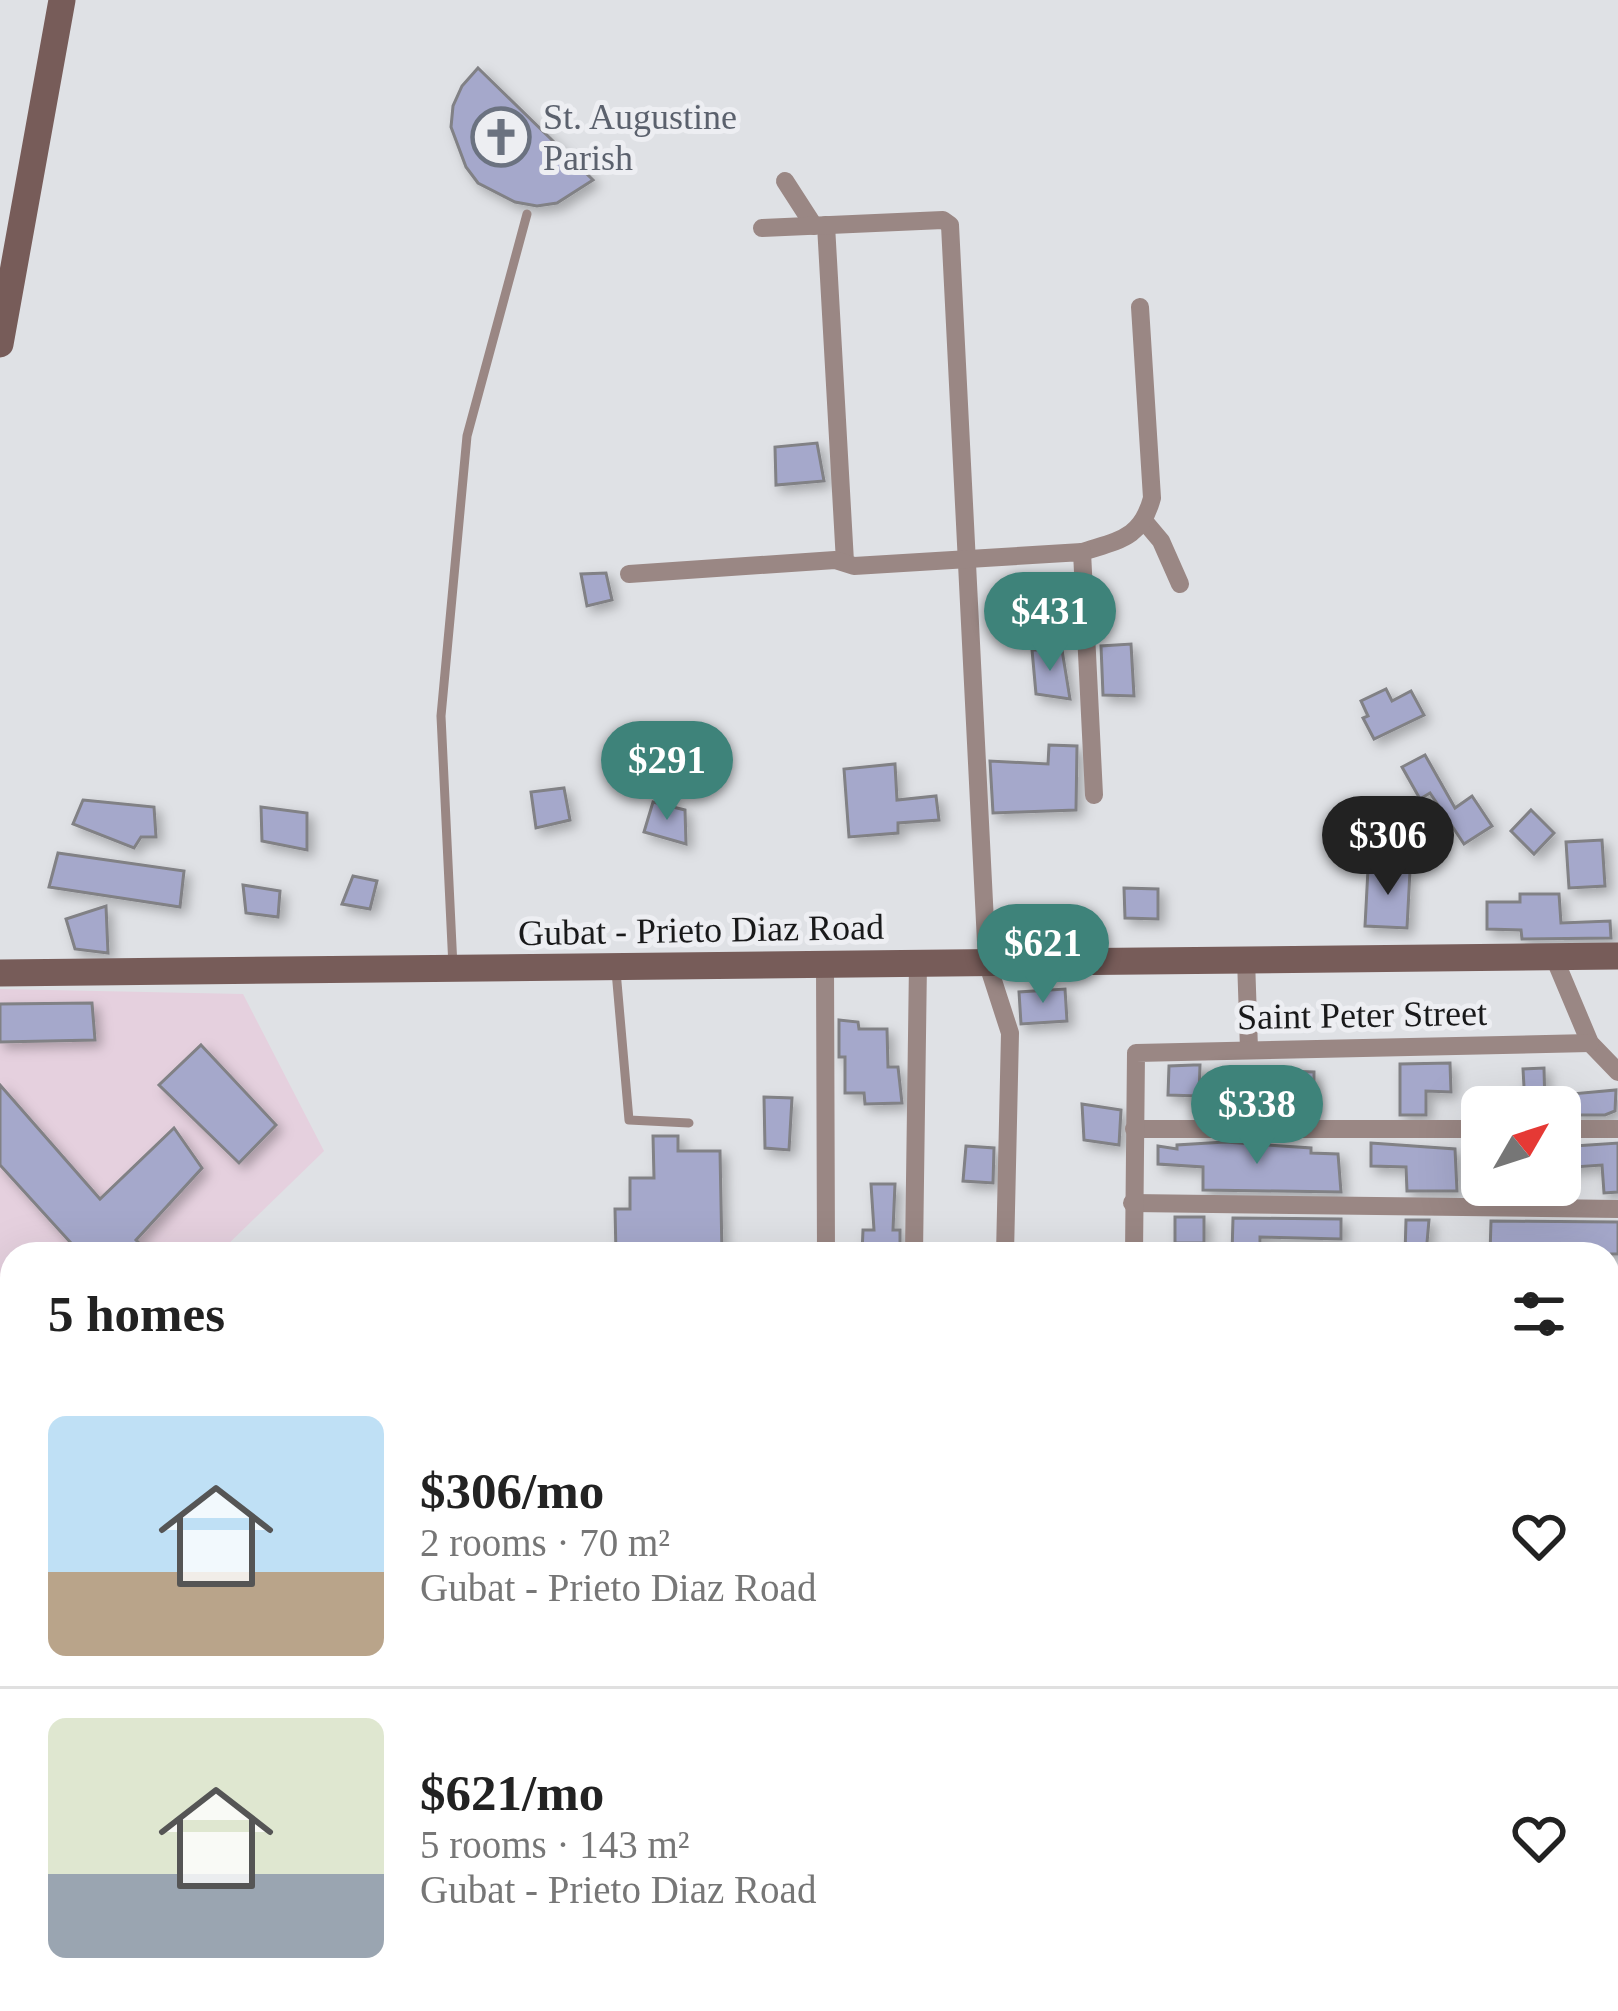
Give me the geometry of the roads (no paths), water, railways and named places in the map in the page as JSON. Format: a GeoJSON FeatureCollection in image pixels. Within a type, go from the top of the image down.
{"type":"FeatureCollection","features":[{"type":"Feature","properties":{"kind":"main road"},"geometry":{"type":"LineString","coordinates":[[0,344],[62,0]]}},
{"type":"Feature","properties":{"kind":"main road","name":"Gubat - Prieto Diaz Road"},"geometry":{"type":"LineString","coordinates":[[0,974],[1618,956]]}},
{"type":"Feature","properties":{"kind":"street"},"geometry":{"type":"LineString","coordinates":[[784,181],[820,226],[832,285],[845,562]]}},
{"type":"Feature","properties":{"kind":"street"},"geometry":{"type":"LineString","coordinates":[[762,228],[943,220],[950,225],[987,962],[1010,1034],[1005,1242]]}},
{"type":"Feature","properties":{"kind":"street"},"geometry":{"type":"LineString","coordinates":[[629,574],[1082,552],[1124,538],[1145,522],[1152,498],[1140,307]]}},
{"type":"Feature","properties":{"kind":"street"},"geometry":{"type":"LineString","coordinates":[[1145,522],[1161,541],[1180,584]]}},
{"type":"Feature","properties":{"kind":"street"},"geometry":{"type":"LineString","coordinates":[[1082,552],[1094,795]]}},
{"type":"Feature","properties":{"kind":"street"},"geometry":{"type":"LineString","coordinates":[[1553,955],[1590,1043],[1618,1072]]}},
{"type":"Feature","properties":{"kind":"street"},"geometry":{"type":"LineString","coordinates":[[1246,958],[1250,1049]]}},
{"type":"Feature","properties":{"kind":"street"},"geometry":{"type":"LineString","coordinates":[[914,1242],[918,963]]}},
{"type":"Feature","properties":{"kind":"street"},"geometry":{"type":"LineString","coordinates":[[825,964],[826,1242]]}},
{"type":"Feature","properties":{"kind":"street","name":"Saint Peter Street"},"geometry":{"type":"LineString","coordinates":[[1134,1129],[1136,1053],[1590,1043]]}},
{"type":"Feature","properties":{"kind":"street"},"geometry":{"type":"LineString","coordinates":[[1134,1242],[1134,1129],[1461,1129]]}},
{"type":"Feature","properties":{"kind":"street"},"geometry":{"type":"LineString","coordinates":[[1581,1129],[1618,1129]]}},
{"type":"Feature","properties":{"kind":"street"},"geometry":{"type":"LineString","coordinates":[[1132,1203],[1618,1209]]}},
{"type":"Feature","properties":{"kind":"lane"},"geometry":{"type":"LineString","coordinates":[[454,967],[441,716],[467,436],[527,214]]}},
{"type":"Feature","properties":{"kind":"lane"},"geometry":{"type":"LineString","coordinates":[[615,965],[629,1120],[689,1123]]}},
{"type":"Feature","properties":{"kind":"place","name":"St. Augustine Parish"},"geometry":{"type":"Point","coordinates":[501,137]}}]}
